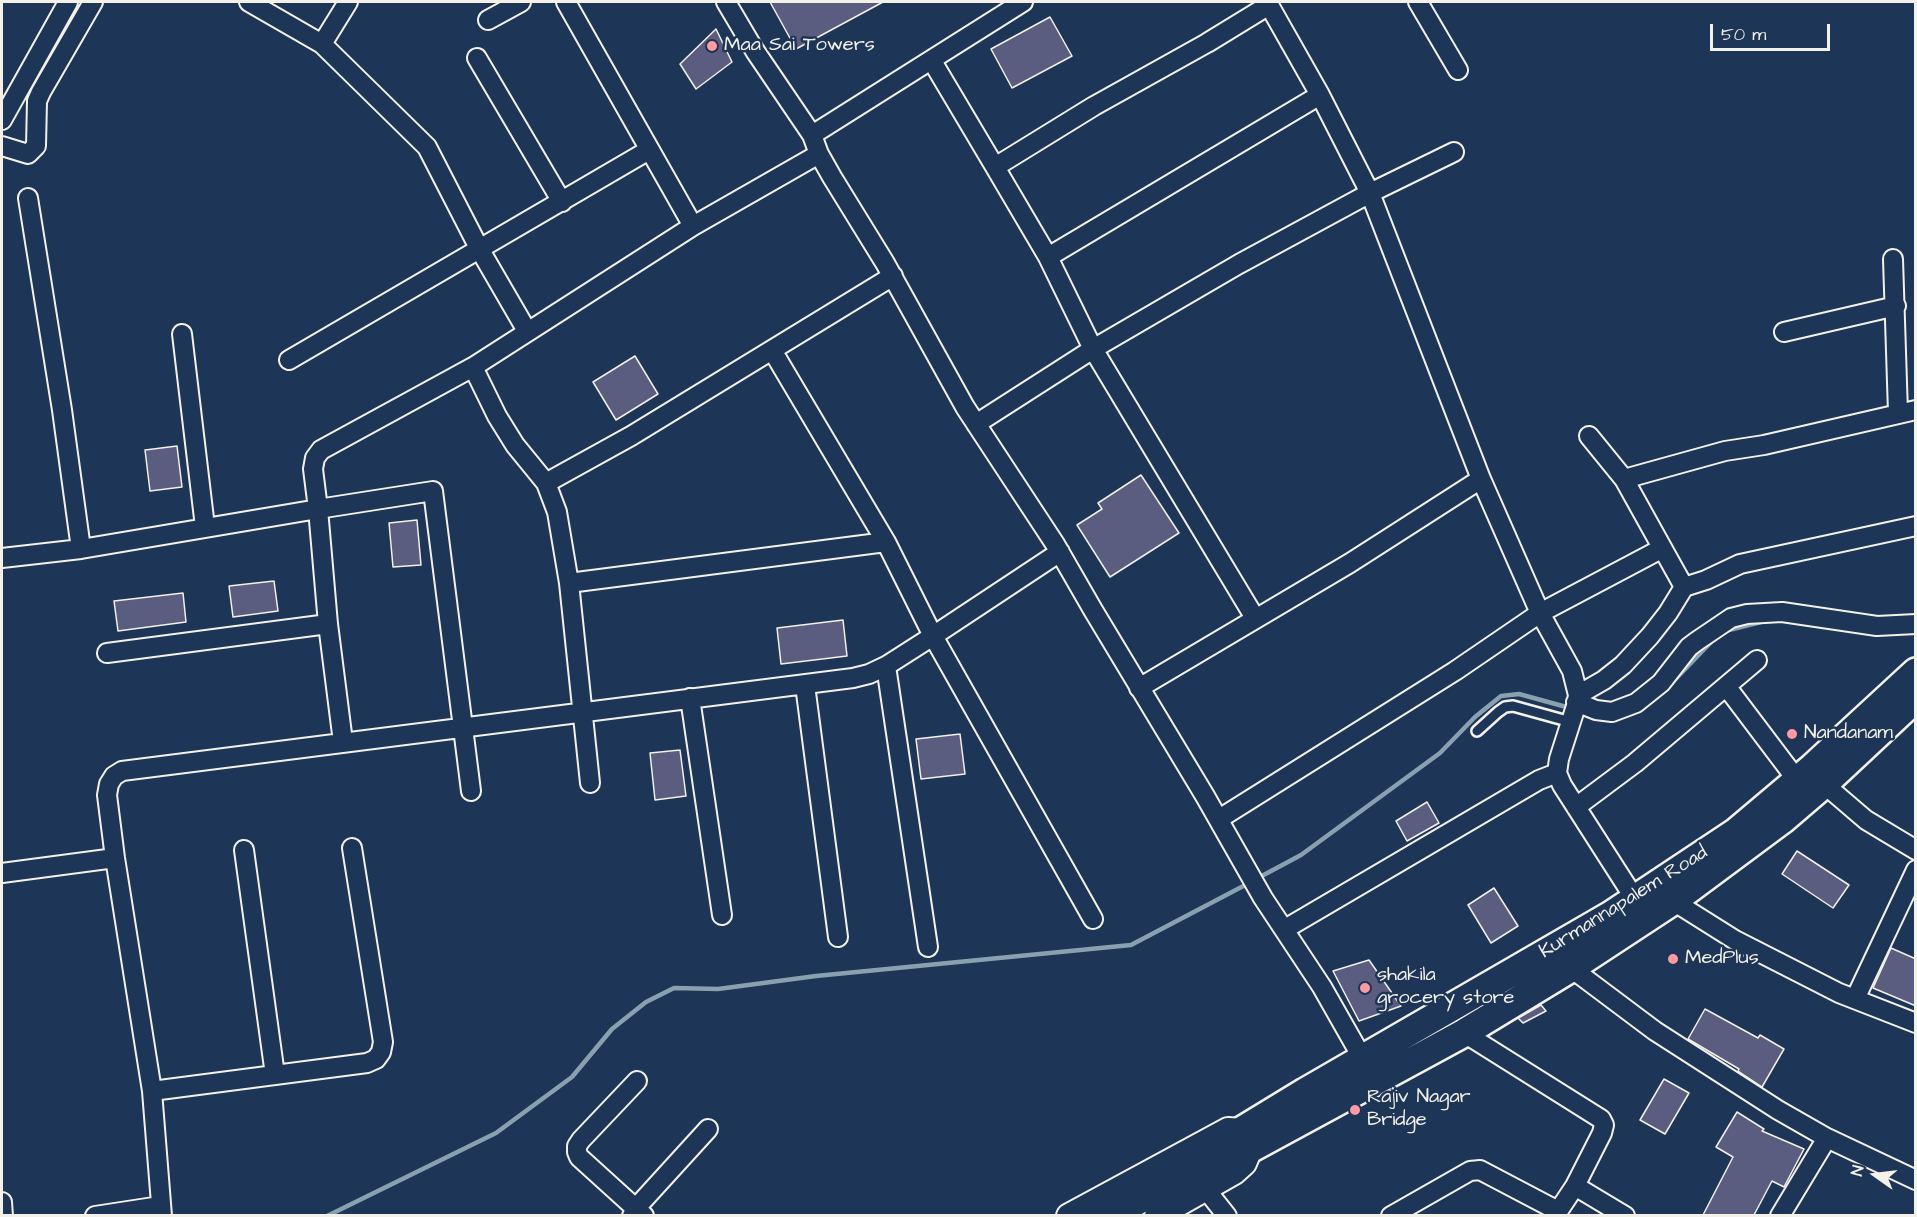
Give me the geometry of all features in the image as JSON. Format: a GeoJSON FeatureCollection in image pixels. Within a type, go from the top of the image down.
{"type":"FeatureCollection","features":[{"type":"Feature","properties":{"kind":"main road","name":"Kurmannapalem Road"},"geometry":{"type":"LineString","coordinates":[[1111,1215],[1148,1208],[1219,1154],[1369,1070],[1736,832],[1916,672]]}},
{"type":"Feature","properties":{"kind":"main road","name":"Kurmannapalem Road"},"geometry":{"type":"LineString","coordinates":[[1369,1070],[1464,1033],[1571,968],[1673,901],[1782,820],[1916,698]]}},
{"type":"Feature","properties":{"kind":"street"},"geometry":{"type":"LineString","coordinates":[[2,120],[68,2]]}},
{"type":"Feature","properties":{"kind":"street"},"geometry":{"type":"LineString","coordinates":[[2,146],[28,154],[36,146],[38,101],[41,92],[93,2]]}},
{"type":"Feature","properties":{"kind":"street"},"geometry":{"type":"LineString","coordinates":[[249,2],[322,44],[427,147],[480,250],[527,331]]}},
{"type":"Feature","properties":{"kind":"street"},"geometry":{"type":"LineString","coordinates":[[322,44],[348,2]]}},
{"type":"Feature","properties":{"kind":"street"},"geometry":{"type":"LineString","coordinates":[[488,20],[521,2]]}},
{"type":"Feature","properties":{"kind":"street"},"geometry":{"type":"LineString","coordinates":[[566,2],[693,226]]}},
{"type":"Feature","properties":{"kind":"street"},"geometry":{"type":"LineString","coordinates":[[726,2],[762,61],[812,135],[819,154],[976,423],[1060,552],[1219,819],[1263,898],[1285,928],[1369,1070]]}},
{"type":"Feature","properties":{"kind":"street"},"geometry":{"type":"LineString","coordinates":[[812,135],[1023,2]]}},
{"type":"Feature","properties":{"kind":"street"},"geometry":{"type":"LineString","coordinates":[[1418,2],[1458,70]]}},
{"type":"Feature","properties":{"kind":"street"},"geometry":{"type":"LineString","coordinates":[[995,167],[1094,106],[1207,43],[1269,3],[1320,95],[1370,193],[1481,479],[1540,613],[1572,671],[1575,708],[1557,772],[1562,785],[1635,899]]}},
{"type":"Feature","properties":{"kind":"street"},"geometry":{"type":"LineString","coordinates":[[477,58],[562,202]]}},
{"type":"Feature","properties":{"kind":"street"},"geometry":{"type":"LineString","coordinates":[[932,61],[1048,257],[1094,349],[1255,618]]}},
{"type":"Feature","properties":{"kind":"street"},"geometry":{"type":"LineString","coordinates":[[1048,257],[1320,95]]}},
{"type":"Feature","properties":{"kind":"street"},"geometry":{"type":"LineString","coordinates":[[289,360],[649,150]]}},
{"type":"Feature","properties":{"kind":"street"},"geometry":{"type":"LineString","coordinates":[[976,423],[1094,349],[1239,264],[1370,193],[1454,152]]}},
{"type":"Feature","properties":{"kind":"street"},"geometry":{"type":"LineString","coordinates":[[343,742],[312,468],[321,450],[473,367],[693,226],[819,154]]}},
{"type":"Feature","properties":{"kind":"street"},"geometry":{"type":"LineString","coordinates":[[28,198],[62,410],[81,549]]}},
{"type":"Feature","properties":{"kind":"street"},"geometry":{"type":"LineString","coordinates":[[1624,479],[1725,451],[1764,445],[1907,412],[1893,259]]}},
{"type":"Feature","properties":{"kind":"street"},"geometry":{"type":"LineString","coordinates":[[546,483],[631,436],[892,276]]}},
{"type":"Feature","properties":{"kind":"street"},"geometry":{"type":"LineString","coordinates":[[1784,332],[1896,306]]}},
{"type":"Feature","properties":{"kind":"street"},"geometry":{"type":"LineString","coordinates":[[182,334],[206,527]]}},
{"type":"Feature","properties":{"kind":"street"},"geometry":{"type":"LineString","coordinates":[[772,350],[886,542],[933,636],[1093,919]]}},
{"type":"Feature","properties":{"kind":"street"},"geometry":{"type":"LineString","coordinates":[[473,367],[497,416],[515,445],[546,483],[557,512],[569,583],[590,783]]}},
{"type":"Feature","properties":{"kind":"street"},"geometry":{"type":"LineString","coordinates":[[1589,436],[1624,479],[1684,587]]}},
{"type":"Feature","properties":{"kind":"street"},"geometry":{"type":"LineString","coordinates":[[1139,688],[1350,563],[1481,479]]}},
{"type":"Feature","properties":{"kind":"street"},"geometry":{"type":"LineString","coordinates":[[2,558],[81,549],[433,491],[471,791]]}},
{"type":"Feature","properties":{"kind":"street"},"geometry":{"type":"LineString","coordinates":[[1575,708],[1623,665],[1662,621],[1684,587],[1706,580],[1740,564],[1916,526]]}},
{"type":"Feature","properties":{"kind":"street"},"geometry":{"type":"LineString","coordinates":[[569,583],[886,542]]}},
{"type":"Feature","properties":{"kind":"street"},"geometry":{"type":"LineString","coordinates":[[1219,819],[1446,678],[1540,613],[1661,549]]}},
{"type":"Feature","properties":{"kind":"street"},"geometry":{"type":"LineString","coordinates":[[94,1215],[161,1211],[152,1091],[107,795],[109,784],[114,776],[122,771],[853,678],[886,666],[1060,552]]}},
{"type":"Feature","properties":{"kind":"street"},"geometry":{"type":"LineString","coordinates":[[1575,708],[1612,712],[1636,703],[1661,684],[1689,647],[1731,618],[1747,614],[1782,612],[1876,626],[1916,624]]}},
{"type":"Feature","properties":{"kind":"street"},"geometry":{"type":"LineString","coordinates":[[107,654],[328,624]]}},
{"type":"Feature","properties":{"kind":"street"},"geometry":{"type":"LineString","coordinates":[[1576,807],[1635,763],[1757,660]]}},
{"type":"Feature","properties":{"kind":"street"},"geometry":{"type":"LineString","coordinates":[[886,666],[928,947]]}},
{"type":"Feature","properties":{"kind":"street"},"geometry":{"type":"LineString","coordinates":[[805,685],[838,937]]}},
{"type":"Feature","properties":{"kind":"street"},"geometry":{"type":"LineString","coordinates":[[1726,686],[1797,780]]}},
{"type":"Feature","properties":{"kind":"street"},"geometry":{"type":"LineString","coordinates":[[690,698],[722,915]]}},
{"type":"Feature","properties":{"kind":"street"},"geometry":{"type":"LineString","coordinates":[[1285,928],[1539,780],[1557,772]]}},
{"type":"Feature","properties":{"kind":"street"},"geometry":{"type":"LineString","coordinates":[[1824,784],[1866,820],[1916,850]]}},
{"type":"Feature","properties":{"kind":"street"},"geometry":{"type":"LineString","coordinates":[[152,1091],[367,1063],[376,1059],[381,1052],[382,1042],[352,849]]}},
{"type":"Feature","properties":{"kind":"street"},"geometry":{"type":"LineString","coordinates":[[244,850],[275,1075]]}},
{"type":"Feature","properties":{"kind":"street"},"geometry":{"type":"LineString","coordinates":[[2,873],[115,858]]}},
{"type":"Feature","properties":{"kind":"street"},"geometry":{"type":"LineString","coordinates":[[1855,999],[1916,870]]}},
{"type":"Feature","properties":{"kind":"street"},"geometry":{"type":"LineString","coordinates":[[1673,901],[1735,940],[1855,999],[1916,1023]]}},
{"type":"Feature","properties":{"kind":"street"},"geometry":{"type":"LineString","coordinates":[[1571,968],[1655,1031],[1778,1110],[1827,1138],[1916,1180]]}},
{"type":"Feature","properties":{"kind":"street"},"geometry":{"type":"LineString","coordinates":[[1391,1215],[1470,1171],[1480,1170],[1556,1213],[1575,1186],[1602,1133],[1604,1125],[1601,1119],[1464,1033]]}},
{"type":"Feature","properties":{"kind":"street"},"geometry":{"type":"LineString","coordinates":[[637,1081],[577,1146],[579,1157],[637,1213],[708,1129]]}},
{"type":"Feature","properties":{"kind":"street"},"geometry":{"type":"LineString","coordinates":[[1069,1215],[1228,1130],[1245,1140],[1244,1162],[1234,1172],[1204,1187],[1148,1208]]}},
{"type":"Feature","properties":{"kind":"street"},"geometry":{"type":"LineString","coordinates":[[1780,1215],[1827,1138]]}},
{"type":"Feature","properties":{"kind":"street"},"geometry":{"type":"LineString","coordinates":[[1575,1186],[1625,1215]]}},
{"type":"Feature","properties":{"kind":"street"},"geometry":{"type":"LineString","coordinates":[[1204,1187],[1227,1215]]}},
{"type":"Feature","properties":{"kind":"street"},"geometry":{"type":"LineString","coordinates":[[2,1202],[3,1215]]}},
{"type":"Feature","properties":{"kind":"lane"},"geometry":{"type":"LineString","coordinates":[[1477,731],[1498,712],[1513,706],[1575,708]]}},
{"type":"Feature","properties":{"kind":"building"},"geometry":{"type":"Polygon","coordinates":[[[770,2],[883,2],[796,49],[770,2]]]}},
{"type":"Feature","properties":{"kind":"building"},"geometry":{"type":"Polygon","coordinates":[[[1050,17],[1072,56],[1012,88],[991,49],[1050,17]]]}},
{"type":"Feature","properties":{"kind":"building","name":"Maa Sai Towers"},"geometry":{"type":"Polygon","coordinates":[[[716,29],[732,62],[696,89],[680,64],[716,29]]]}},
{"type":"Feature","properties":{"kind":"building"},"geometry":{"type":"Polygon","coordinates":[[[635,356],[658,394],[616,420],[593,382],[635,356]]]}},
{"type":"Feature","properties":{"kind":"building"},"geometry":{"type":"Polygon","coordinates":[[[177,446],[182,487],[150,491],[145,450],[177,446]]]}},
{"type":"Feature","properties":{"kind":"building"},"geometry":{"type":"Polygon","coordinates":[[[1141,475],[1179,533],[1110,577],[1077,525],[1102,509],[1098,503],[1141,475]]]}},
{"type":"Feature","properties":{"kind":"building"},"geometry":{"type":"Polygon","coordinates":[[[417,520],[421,565],[393,567],[389,523],[417,520]]]}},
{"type":"Feature","properties":{"kind":"building"},"geometry":{"type":"Polygon","coordinates":[[[274,581],[278,611],[233,617],[229,586],[274,581]]]}},
{"type":"Feature","properties":{"kind":"building"},"geometry":{"type":"Polygon","coordinates":[[[183,593],[186,622],[118,631],[114,601],[183,593]]]}},
{"type":"Feature","properties":{"kind":"building"},"geometry":{"type":"Polygon","coordinates":[[[843,620],[847,656],[781,664],[777,628],[843,620]]]}},
{"type":"Feature","properties":{"kind":"building"},"geometry":{"type":"Polygon","coordinates":[[[960,734],[965,774],[921,779],[916,739],[960,734]]]}},
{"type":"Feature","properties":{"kind":"building"},"geometry":{"type":"Polygon","coordinates":[[[680,750],[686,796],[655,800],[650,753],[680,750]]]}},
{"type":"Feature","properties":{"kind":"building"},"geometry":{"type":"Polygon","coordinates":[[[1427,802],[1439,823],[1407,841],[1396,821],[1427,802]]]}},
{"type":"Feature","properties":{"kind":"building"},"geometry":{"type":"Polygon","coordinates":[[[1797,851],[1849,885],[1833,908],[1782,874],[1797,851]]]}},
{"type":"Feature","properties":{"kind":"building"},"geometry":{"type":"Polygon","coordinates":[[[1494,888],[1518,926],[1491,943],[1468,905],[1494,888]]]}},
{"type":"Feature","properties":{"kind":"building"},"geometry":{"type":"Polygon","coordinates":[[[1891,948],[1916,959],[1916,1006],[1873,988],[1891,948]]]}},
{"type":"Feature","properties":{"kind":"building","name":"shakila grocery store"},"geometry":{"type":"Polygon","coordinates":[[[1369,960],[1401,1006],[1359,1021],[1333,971],[1369,960]]]}},
{"type":"Feature","properties":{"kind":"building"},"geometry":{"type":"Polygon","coordinates":[[[1541,1005],[1546,1011],[1523,1023],[1518,1018],[1541,1005]]]}},
{"type":"Feature","properties":{"kind":"building"},"geometry":{"type":"Polygon","coordinates":[[[1705,1009],[1758,1038],[1760,1035],[1784,1049],[1762,1087],[1738,1071],[1739,1069],[1688,1039],[1705,1009]]]}},
{"type":"Feature","properties":{"kind":"building"},"geometry":{"type":"Polygon","coordinates":[[[1664,1079],[1689,1093],[1665,1134],[1640,1120],[1664,1079]]]}},
{"type":"Feature","properties":{"kind":"building"},"geometry":{"type":"Polygon","coordinates":[[[1737,1112],[1764,1129],[1762,1131],[1804,1149],[1784,1187],[1772,1181],[1754,1215],[1703,1215],[1733,1157],[1716,1147],[1737,1112]]]}},
{"type":"Feature","properties":{"kind":"waterway"},"geometry":{"type":"LineString","coordinates":[[1729,630],[1761,622]]}},
{"type":"Feature","properties":{"kind":"waterway"},"geometry":{"type":"LineString","coordinates":[[1666,689],[1714,639]]}},
{"type":"Feature","properties":{"kind":"waterway"},"geometry":{"type":"LineString","coordinates":[[1258,878],[1301,855],[1440,753],[1475,717],[1501,696],[1519,694],[1570,708]]}},
{"type":"Feature","properties":{"kind":"waterway"},"geometry":{"type":"LineString","coordinates":[[327,1216],[496,1133],[572,1077],[612,1029],[646,1002],[674,988],[718,989],[816,976],[1131,945],[1251,882]]}},
{"type":"Feature","properties":{"kind":"place","name":"Maa Sai Towers"},"geometry":{"type":"Point","coordinates":[712,46]}},
{"type":"Feature","properties":{"kind":"place","name":"Nandanam"},"geometry":{"type":"Point","coordinates":[1792,734]}},
{"type":"Feature","properties":{"kind":"place","name":"MedPlus"},"geometry":{"type":"Point","coordinates":[1673,959]}},
{"type":"Feature","properties":{"kind":"place","name":"shakila grocery store"},"geometry":{"type":"Point","coordinates":[1365,988]}},
{"type":"Feature","properties":{"kind":"place","name":"Rajiv Nagar Bridge"},"geometry":{"type":"Point","coordinates":[1355,1110]}}]}
